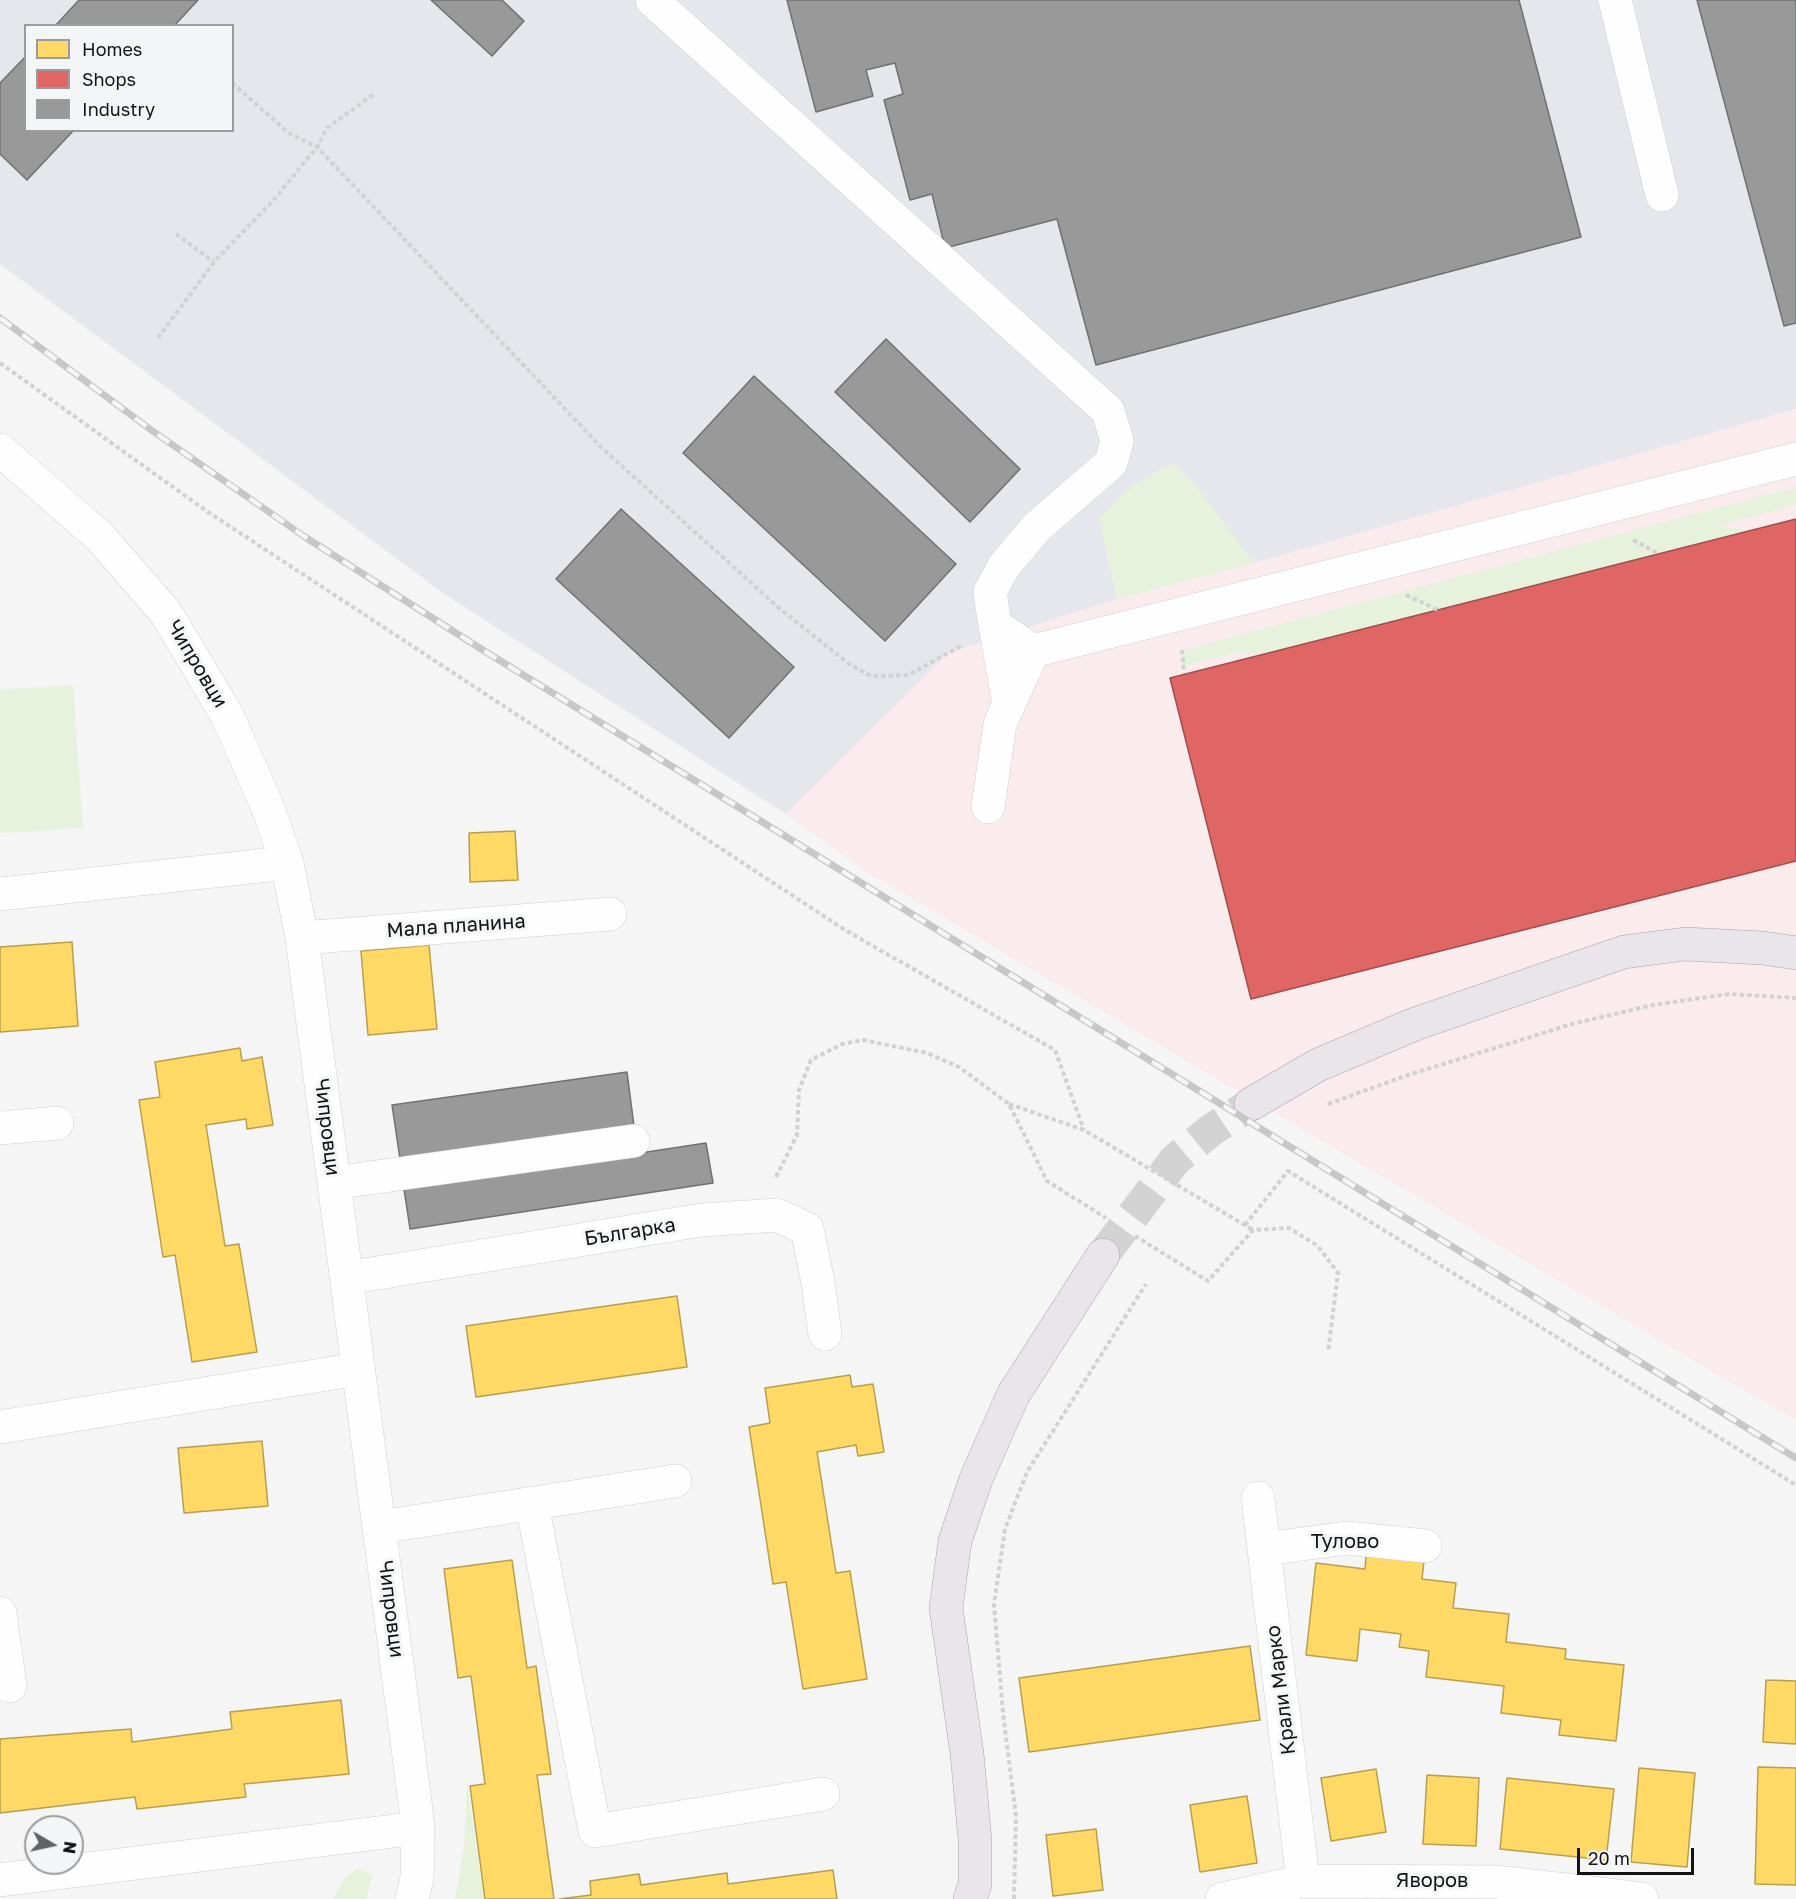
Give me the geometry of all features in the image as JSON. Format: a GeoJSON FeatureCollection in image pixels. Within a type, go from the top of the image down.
{"type":"FeatureCollection","features":[{"type":"Feature","properties":{"kind":"main road"},"geometry":{"type":"LineString","coordinates":[[1251,1104],[1318,1065],[1415,1024],[1624,952],[1685,944],[1763,948],[1796,953]]}},
{"type":"Feature","properties":{"kind":"main road"},"geometry":{"type":"LineString","coordinates":[[970,1899],[975,1884],[973,1819],[967,1754],[946,1608],[955,1541],[976,1479],[1013,1395],[1103,1255]]}},
{"type":"Feature","properties":{"kind":"street"},"geometry":{"type":"LineString","coordinates":[[652,0],[1108,411],[1117,441],[1111,463],[1037,527],[1004,566],[990,592],[1009,704]]}},
{"type":"Feature","properties":{"kind":"street"},"geometry":{"type":"LineString","coordinates":[[1615,0],[1662,195]]}},
{"type":"Feature","properties":{"kind":"street","name":"Чипровци"},"geometry":{"type":"LineString","coordinates":[[0,450],[100,537],[166,613],[227,715],[268,808],[287,863],[302,938],[381,1527],[418,1828],[417,1878],[412,1899]]}},
{"type":"Feature","properties":{"kind":"street"},"geometry":{"type":"LineString","coordinates":[[995,625],[1033,651],[1796,459]]}},
{"type":"Feature","properties":{"kind":"street"},"geometry":{"type":"LineString","coordinates":[[988,807],[999,724],[1033,651]]}},
{"type":"Feature","properties":{"kind":"street"},"geometry":{"type":"LineString","coordinates":[[0,894],[287,863]]}},
{"type":"Feature","properties":{"kind":"street","name":"Мала планина"},"geometry":{"type":"LineString","coordinates":[[302,938],[610,914]]}},
{"type":"Feature","properties":{"kind":"street"},"geometry":{"type":"LineString","coordinates":[[0,1128],[57,1123]]}},
{"type":"Feature","properties":{"kind":"street"},"geometry":{"type":"LineString","coordinates":[[334,1183],[633,1141]]}},
{"type":"Feature","properties":{"kind":"street","name":"Българка"},"geometry":{"type":"LineString","coordinates":[[347,1278],[702,1220],[777,1215],[807,1228],[819,1282],[825,1334]]}},
{"type":"Feature","properties":{"kind":"street"},"geometry":{"type":"LineString","coordinates":[[0,1427],[358,1369]]}},
{"type":"Feature","properties":{"kind":"street"},"geometry":{"type":"LineString","coordinates":[[381,1527],[675,1481]]}},
{"type":"Feature","properties":{"kind":"street","name":"Крали Марко"},"geometry":{"type":"LineString","coordinates":[[1258,1498],[1303,1881]]}},
{"type":"Feature","properties":{"kind":"street"},"geometry":{"type":"LineString","coordinates":[[532,1504],[595,1831],[824,1794]]}},
{"type":"Feature","properties":{"kind":"street","name":"Тулово"},"geometry":{"type":"LineString","coordinates":[[1264,1549],[1347,1538],[1425,1546]]}},
{"type":"Feature","properties":{"kind":"street"},"geometry":{"type":"LineString","coordinates":[[0,1613],[10,1686]]}},
{"type":"Feature","properties":{"kind":"street"},"geometry":{"type":"LineString","coordinates":[[0,1880],[418,1828]]}},
{"type":"Feature","properties":{"kind":"street","name":"Яворов"},"geometry":{"type":"LineString","coordinates":[[1222,1899],[1303,1881],[1497,1882],[1642,1899]]}},
{"type":"Feature","properties":{"kind":"path"},"geometry":{"type":"LineString","coordinates":[[234,84],[289,133],[317,147],[602,448],[779,608],[849,664],[871,676],[908,675],[995,625]]}},
{"type":"Feature","properties":{"kind":"path"},"geometry":{"type":"LineString","coordinates":[[158,338],[214,262],[272,202],[317,147],[327,128],[374,94]]}},
{"type":"Feature","properties":{"kind":"path"},"geometry":{"type":"LineString","coordinates":[[176,234],[214,262]]}},
{"type":"Feature","properties":{"kind":"path"},"geometry":{"type":"LineString","coordinates":[[0,363],[205,510],[845,930],[1055,1050],[1084,1130]]}},
{"type":"Feature","properties":{"kind":"path"},"geometry":{"type":"LineString","coordinates":[[1631,538],[1659,554]]}},
{"type":"Feature","properties":{"kind":"path"},"geometry":{"type":"LineString","coordinates":[[1400,592],[1438,610]]}},
{"type":"Feature","properties":{"kind":"path"},"geometry":{"type":"LineString","coordinates":[[1321,1107],[1405,1076],[1572,1024],[1653,1005],[1729,994],[1796,998]]}},
{"type":"Feature","properties":{"kind":"path"},"geometry":{"type":"LineString","coordinates":[[772,1183],[797,1135],[799,1090],[811,1060],[842,1044],[863,1040],[927,1053],[959,1067],[1009,1104],[1084,1130],[1253,1230],[1289,1228],[1318,1246],[1338,1273],[1328,1352]]}},
{"type":"Feature","properties":{"kind":"path"},"geometry":{"type":"LineString","coordinates":[[1009,1104],[1047,1181]]}},
{"type":"Feature","properties":{"kind":"path"},"geometry":{"type":"LineString","coordinates":[[1245,1225],[1287,1172],[1796,1485]]}},
{"type":"Feature","properties":{"kind":"path"},"geometry":{"type":"LineString","coordinates":[[1187,1269],[1208,1281],[1253,1230]]}},
{"type":"Feature","properties":{"kind":"path"},"geometry":{"type":"LineString","coordinates":[[1014,1899],[1016,1816],[1003,1713],[994,1604],[1005,1529],[1027,1472],[1146,1284]]}},
{"type":"Feature","properties":{"kind":"shaded area"},"geometry":{"type":"Polygon","coordinates":[[[0,0],[1796,0],[1796,409],[1254,563],[1117,599],[948,653],[786,814],[443,593],[0,264],[0,0]]]}},
{"type":"Feature","properties":{"kind":"shaded area"},"geometry":{"type":"Polygon","coordinates":[[[1796,409],[1796,1421],[865,871],[786,814],[948,653],[1117,599],[1254,563],[1796,409]]]}},
{"type":"Feature","properties":{"kind":"green space"},"geometry":{"type":"Polygon","coordinates":[[[1173,463],[1198,488],[1254,563],[1117,599],[1099,518],[1135,484],[1173,463]]]}},
{"type":"Feature","properties":{"kind":"green space"},"geometry":{"type":"Polygon","coordinates":[[[1796,487],[1796,505],[1718,525],[1750,531],[1264,654],[1232,654],[1182,666],[1182,650],[1796,487]]]}},
{"type":"Feature","properties":{"kind":"green space"},"geometry":{"type":"Polygon","coordinates":[[[73,685],[83,828],[0,833],[0,690],[73,685]]]}},
{"type":"Feature","properties":{"kind":"green space"},"geometry":{"type":"Polygon","coordinates":[[[467,1782],[484,1899],[455,1899],[464,1846],[467,1782]]]}},
{"type":"Feature","properties":{"kind":"green space"},"geometry":{"type":"Polygon","coordinates":[[[357,1869],[372,1874],[367,1899],[333,1899],[344,1879],[357,1869]]]}},
{"type":"Feature","properties":{"kind":"building: Homes"},"geometry":{"type":"Polygon","coordinates":[[[515,831],[518,880],[470,882],[469,833],[515,831]]]}},
{"type":"Feature","properties":{"kind":"building: Homes"},"geometry":{"type":"Polygon","coordinates":[[[72,942],[78,1026],[0,1032],[0,947],[72,942]]]}},
{"type":"Feature","properties":{"kind":"building: Homes"},"geometry":{"type":"Polygon","coordinates":[[[429,945],[437,1029],[368,1035],[361,951],[429,945]]]}},
{"type":"Feature","properties":{"kind":"building: Homes"},"geometry":{"type":"Polygon","coordinates":[[[240,1048],[242,1061],[262,1057],[273,1125],[247,1129],[246,1119],[206,1125],[225,1246],[239,1244],[257,1352],[192,1362],[175,1255],[163,1257],[139,1100],[160,1097],[155,1062],[240,1048]]]}},
{"type":"Feature","properties":{"kind":"building: Homes"},"geometry":{"type":"Polygon","coordinates":[[[677,1296],[687,1367],[476,1397],[466,1326],[677,1296]]]}},
{"type":"Feature","properties":{"kind":"building: Homes"},"geometry":{"type":"Polygon","coordinates":[[[850,1375],[852,1387],[873,1384],[884,1452],[858,1456],[856,1445],[817,1452],[836,1573],[850,1571],[867,1679],[803,1689],[786,1582],[773,1584],[749,1427],[770,1423],[765,1388],[850,1375]]]}},
{"type":"Feature","properties":{"kind":"building: Homes"},"geometry":{"type":"Polygon","coordinates":[[[262,1441],[268,1506],[184,1513],[178,1448],[262,1441]]]}},
{"type":"Feature","properties":{"kind":"building: Homes"},"geometry":{"type":"Polygon","coordinates":[[[1367,1547],[1425,1553],[1422,1579],[1456,1583],[1453,1608],[1509,1614],[1506,1642],[1566,1649],[1565,1659],[1624,1665],[1616,1741],[1559,1735],[1561,1720],[1501,1713],[1504,1686],[1426,1677],[1429,1651],[1399,1647],[1401,1634],[1360,1629],[1357,1661],[1306,1655],[1316,1563],[1365,1569],[1367,1547]]]}},
{"type":"Feature","properties":{"kind":"building: Homes"},"geometry":{"type":"Polygon","coordinates":[[[512,1560],[527,1668],[536,1666],[551,1774],[537,1775],[554,1899],[485,1899],[470,1786],[485,1784],[471,1676],[458,1678],[444,1569],[512,1560]]]}},
{"type":"Feature","properties":{"kind":"building: Homes"},"geometry":{"type":"Polygon","coordinates":[[[1250,1646],[1260,1720],[1029,1752],[1019,1678],[1250,1646]]]}},
{"type":"Feature","properties":{"kind":"building: Homes"},"geometry":{"type":"Polygon","coordinates":[[[1766,1680],[1796,1681],[1796,1744],[1763,1742],[1766,1680]]]}},
{"type":"Feature","properties":{"kind":"building: Homes"},"geometry":{"type":"Polygon","coordinates":[[[341,1700],[349,1774],[244,1784],[246,1797],[137,1809],[135,1797],[0,1813],[0,1739],[131,1729],[132,1742],[232,1729],[230,1712],[341,1700]]]}},
{"type":"Feature","properties":{"kind":"building: Homes"},"geometry":{"type":"Polygon","coordinates":[[[1758,1767],[1796,1768],[1796,1885],[1755,1884],[1758,1767]]]}},
{"type":"Feature","properties":{"kind":"building: Homes"},"geometry":{"type":"Polygon","coordinates":[[[1639,1768],[1695,1773],[1687,1867],[1631,1862],[1639,1768]]]}},
{"type":"Feature","properties":{"kind":"building: Homes"},"geometry":{"type":"Polygon","coordinates":[[[1376,1769],[1386,1832],[1331,1841],[1321,1778],[1376,1769]]]}},
{"type":"Feature","properties":{"kind":"building: Homes"},"geometry":{"type":"Polygon","coordinates":[[[1427,1775],[1479,1778],[1476,1846],[1423,1844],[1427,1775]]]}},
{"type":"Feature","properties":{"kind":"building: Homes"},"geometry":{"type":"Polygon","coordinates":[[[1507,1778],[1614,1789],[1606,1860],[1500,1849],[1507,1778]]]}},
{"type":"Feature","properties":{"kind":"building: Homes"},"geometry":{"type":"Polygon","coordinates":[[[1247,1796],[1257,1863],[1200,1872],[1190,1805],[1247,1796]]]}},
{"type":"Feature","properties":{"kind":"building: Homes"},"geometry":{"type":"Polygon","coordinates":[[[1096,1829],[1103,1890],[1053,1896],[1046,1835],[1096,1829]]]}},
{"type":"Feature","properties":{"kind":"building: Homes"},"geometry":{"type":"Polygon","coordinates":[[[833,1870],[837,1899],[559,1899],[591,1895],[590,1881],[639,1874],[641,1885],[727,1873],[728,1884],[833,1870]]]}},
{"type":"Feature","properties":{"kind":"building: Shops"},"geometry":{"type":"Polygon","coordinates":[[[1796,519],[1796,861],[1251,999],[1170,678],[1796,519]]]}},
{"type":"Feature","properties":{"kind":"building: Industry"},"geometry":{"type":"Polygon","coordinates":[[[79,0],[198,0],[176,24],[57,24],[79,0]]]}},
{"type":"Feature","properties":{"kind":"building: Industry"},"geometry":{"type":"Polygon","coordinates":[[[431,0],[502,0],[524,21],[492,56],[431,0]]]}},
{"type":"Feature","properties":{"kind":"building: Industry"},"geometry":{"type":"Polygon","coordinates":[[[787,0],[1519,0],[1581,237],[1096,365],[1057,219],[945,248],[932,194],[910,200],[884,100],[903,94],[895,63],[866,70],[873,96],[816,112],[787,0]]]}},
{"type":"Feature","properties":{"kind":"building: Industry"},"geometry":{"type":"Polygon","coordinates":[[[1697,0],[1796,0],[1796,323],[1784,326],[1697,0]]]}},
{"type":"Feature","properties":{"kind":"building: Industry"},"geometry":{"type":"Polygon","coordinates":[[[24,58],[24,132],[72,132],[27,180],[0,154],[0,83],[24,58]]]}},
{"type":"Feature","properties":{"kind":"building: Industry"},"geometry":{"type":"Polygon","coordinates":[[[886,339],[1020,469],[970,522],[835,392],[886,339]]]}},
{"type":"Feature","properties":{"kind":"building: Industry"},"geometry":{"type":"Polygon","coordinates":[[[754,376],[956,564],[885,641],[683,453],[754,376]]]}},
{"type":"Feature","properties":{"kind":"building: Industry"},"geometry":{"type":"Polygon","coordinates":[[[621,509],[794,667],[729,738],[556,579],[621,509]]]}},
{"type":"Feature","properties":{"kind":"building: Industry"},"geometry":{"type":"Polygon","coordinates":[[[627,1072],[634,1126],[400,1159],[392,1105],[627,1072]]]}},
{"type":"Feature","properties":{"kind":"building: Industry"},"geometry":{"type":"Polygon","coordinates":[[[706,1143],[713,1183],[410,1229],[404,1189],[706,1143]]]}},
{"type":"Feature","properties":{"kind":"tunnel"},"geometry":{"type":"LineString","coordinates":[[1103,1255],[1175,1160],[1210,1131],[1251,1104]]}},
{"type":"Feature","properties":{"kind":"railway"},"geometry":{"type":"LineString","coordinates":[[0,318],[154,432],[305,537],[486,652],[1796,1458]]}}]}
